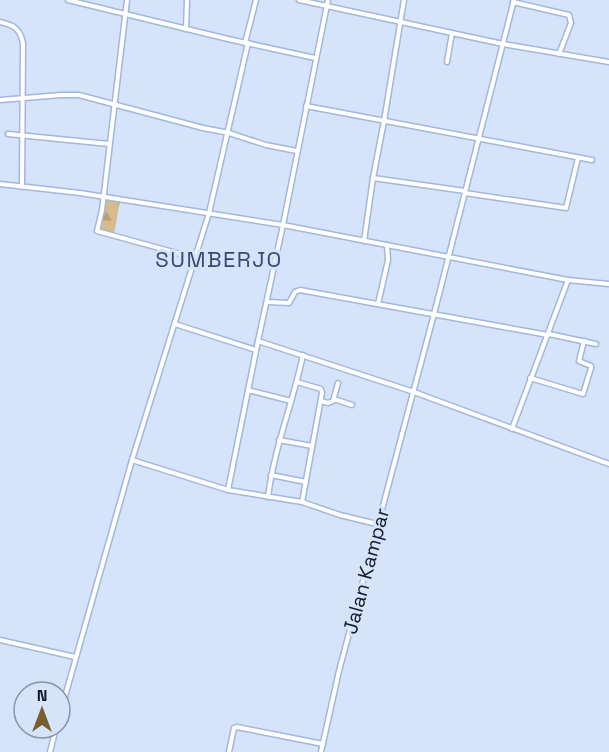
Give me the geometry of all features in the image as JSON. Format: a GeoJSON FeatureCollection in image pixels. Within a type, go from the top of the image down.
{"type":"FeatureCollection","features":[{"type":"Feature","properties":{"kind":"street"},"geometry":{"type":"LineString","coordinates":[[68,0],[315,58]]}},
{"type":"Feature","properties":{"kind":"street"},"geometry":{"type":"LineString","coordinates":[[127,0],[97,231],[195,258]]}},
{"type":"Feature","properties":{"kind":"street"},"geometry":{"type":"LineString","coordinates":[[186,29],[187,0]]}},
{"type":"Feature","properties":{"kind":"street"},"geometry":{"type":"LineString","coordinates":[[69,680],[132,460],[210,213],[256,0]]}},
{"type":"Feature","properties":{"kind":"street"},"geometry":{"type":"LineString","coordinates":[[299,0],[327,8],[503,44],[609,62]]}},
{"type":"Feature","properties":{"kind":"street"},"geometry":{"type":"LineString","coordinates":[[228,490],[284,225],[328,0]]}},
{"type":"Feature","properties":{"kind":"street"},"geometry":{"type":"LineString","coordinates":[[364,241],[404,0]]}},
{"type":"Feature","properties":{"kind":"street"},"geometry":{"type":"LineString","coordinates":[[514,1],[569,15],[571,23],[559,54]]}},
{"type":"Feature","properties":{"kind":"street","name":"Jalan Kampar"},"geometry":{"type":"LineString","coordinates":[[321,752],[339,671],[449,258],[477,139],[514,1]]}},
{"type":"Feature","properties":{"kind":"street"},"geometry":{"type":"LineString","coordinates":[[0,22],[16,28],[22,36],[22,187]]}},
{"type":"Feature","properties":{"kind":"street"},"geometry":{"type":"LineString","coordinates":[[447,62],[452,33]]}},
{"type":"Feature","properties":{"kind":"street"},"geometry":{"type":"LineString","coordinates":[[0,100],[59,95],[88,97],[114,106],[297,151]]}},
{"type":"Feature","properties":{"kind":"street"},"geometry":{"type":"LineString","coordinates":[[306,106],[592,160]]}},
{"type":"Feature","properties":{"kind":"street"},"geometry":{"type":"LineString","coordinates":[[8,134],[110,144]]}},
{"type":"Feature","properties":{"kind":"street"},"geometry":{"type":"LineString","coordinates":[[373,178],[566,208],[578,158]]}},
{"type":"Feature","properties":{"kind":"street"},"geometry":{"type":"LineString","coordinates":[[0,184],[284,225],[568,280],[609,284]]}},
{"type":"Feature","properties":{"kind":"street"},"geometry":{"type":"LineString","coordinates":[[378,304],[388,262],[387,245]]}},
{"type":"Feature","properties":{"kind":"street"},"geometry":{"type":"LineString","coordinates":[[512,429],[568,280]]}},
{"type":"Feature","properties":{"kind":"street"},"geometry":{"type":"LineString","coordinates":[[268,302],[287,304],[300,290],[596,344]]}},
{"type":"Feature","properties":{"kind":"street"},"geometry":{"type":"LineString","coordinates":[[174,324],[256,350]]}},
{"type":"Feature","properties":{"kind":"street"},"geometry":{"type":"LineString","coordinates":[[258,341],[414,392],[609,464]]}},
{"type":"Feature","properties":{"kind":"street"},"geometry":{"type":"LineString","coordinates":[[530,378],[583,394],[591,368],[579,361],[584,341]]}},
{"type":"Feature","properties":{"kind":"street"},"geometry":{"type":"LineString","coordinates":[[268,497],[279,440],[303,355]]}},
{"type":"Feature","properties":{"kind":"street"},"geometry":{"type":"LineString","coordinates":[[297,382],[321,389],[321,401],[302,502]]}},
{"type":"Feature","properties":{"kind":"street"},"geometry":{"type":"LineString","coordinates":[[321,401],[328,403],[334,399],[338,382]]}},
{"type":"Feature","properties":{"kind":"street"},"geometry":{"type":"LineString","coordinates":[[248,390],[291,401]]}},
{"type":"Feature","properties":{"kind":"street"},"geometry":{"type":"LineString","coordinates":[[334,399],[352,405]]}},
{"type":"Feature","properties":{"kind":"street"},"geometry":{"type":"LineString","coordinates":[[279,440],[312,446]]}},
{"type":"Feature","properties":{"kind":"street"},"geometry":{"type":"LineString","coordinates":[[132,460],[228,490],[302,502],[377,524]]}},
{"type":"Feature","properties":{"kind":"street"},"geometry":{"type":"LineString","coordinates":[[271,475],[306,482]]}},
{"type":"Feature","properties":{"kind":"street"},"geometry":{"type":"LineString","coordinates":[[0,640],[75,657]]}},
{"type":"Feature","properties":{"kind":"street"},"geometry":{"type":"LineString","coordinates":[[229,752],[232,734],[234,728],[237,727],[323,744]]}},
{"type":"Feature","properties":{"kind":"green space"},"geometry":{"type":"Polygon","coordinates":[[[103,199],[120,201],[114,234],[98,230],[103,199]]]}},
{"type":"Feature","properties":{"kind":"district","name":"SUMBERJO"},"geometry":{"type":"Point","coordinates":[219,259]}}]}
